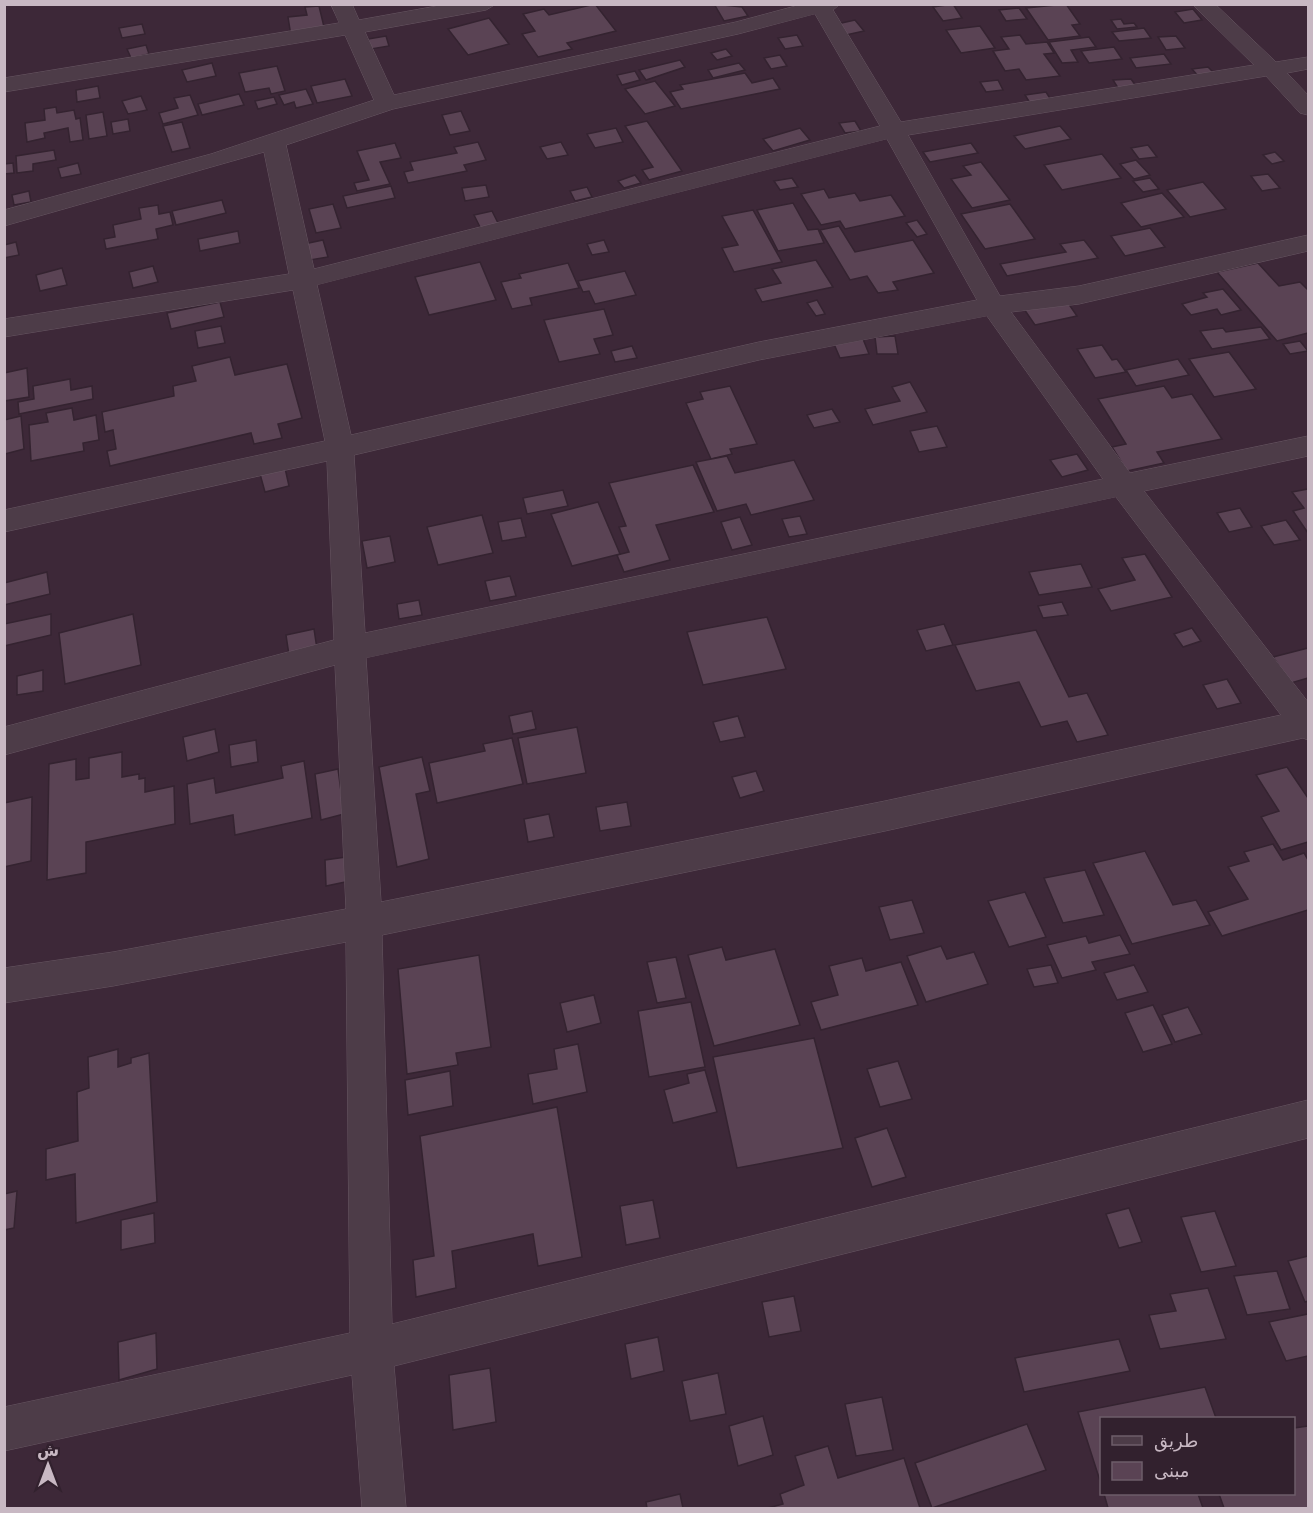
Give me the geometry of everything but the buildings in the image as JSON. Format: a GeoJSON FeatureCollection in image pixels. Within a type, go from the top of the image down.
{"type":"FeatureCollection","features":[{"type":"Feature","properties":{"kind":"street"},"geometry":{"type":"LineString","coordinates":[[341,4],[387,103]]}},
{"type":"Feature","properties":{"kind":"street"},"geometry":{"type":"LineString","coordinates":[[4,85],[99,67],[352,29],[486,4]]}},
{"type":"Feature","properties":{"kind":"street"},"geometry":{"type":"LineString","coordinates":[[1202,4],[1271,69],[1308,108]]}},
{"type":"Feature","properties":{"kind":"street"},"geometry":{"type":"LineString","coordinates":[[4,218],[219,159],[387,103],[738,28],[823,5],[993,306],[1122,484],[1308,724],[885,816],[364,922],[113,969],[4,986]]}},
{"type":"Feature","properties":{"kind":"street"},"geometry":{"type":"LineString","coordinates":[[4,328],[305,280],[894,130],[1308,63]]}},
{"type":"Feature","properties":{"kind":"street"},"geometry":{"type":"LineString","coordinates":[[273,140],[340,448],[352,648],[364,922],[371,1350],[384,1509]]}},
{"type":"Feature","properties":{"kind":"street"},"geometry":{"type":"LineString","coordinates":[[4,521],[340,448],[759,351],[993,306],[1079,295],[1308,243]]}},
{"type":"Feature","properties":{"kind":"street"},"geometry":{"type":"LineString","coordinates":[[4,741],[352,648],[1308,446]]}},
{"type":"Feature","properties":{"kind":"street"},"geometry":{"type":"LineString","coordinates":[[4,1429],[371,1350],[1308,1119]]}}]}
